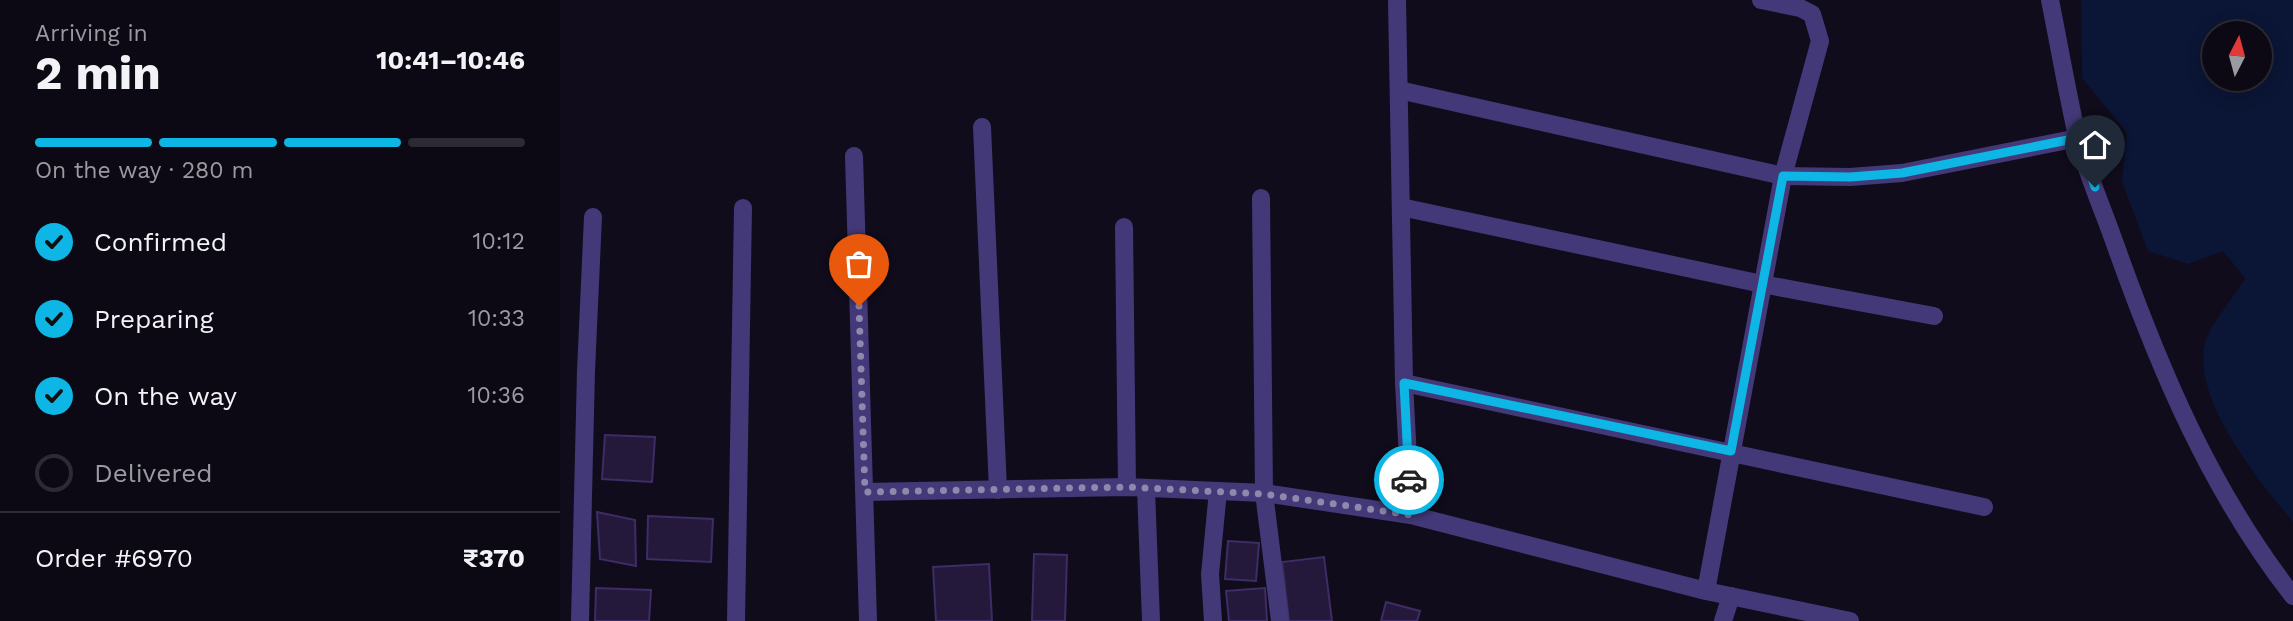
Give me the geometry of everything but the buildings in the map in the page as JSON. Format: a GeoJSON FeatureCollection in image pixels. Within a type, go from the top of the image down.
{"type":"FeatureCollection","features":[{"type":"Feature","properties":{"kind":"street"},"geometry":{"type":"LineString","coordinates":[[1397,0],[1404,383],[1412,515]]}},
{"type":"Feature","properties":{"kind":"street"},"geometry":{"type":"LineString","coordinates":[[1706,591],[1783,176],[1820,41],[1812,14],[1800,8],[1760,0]]}},
{"type":"Feature","properties":{"kind":"street"},"geometry":{"type":"LineString","coordinates":[[2050,0],[2078,138],[2130,284],[2198,448],[2229,505],[2293,596]]}},
{"type":"Feature","properties":{"kind":"street"},"geometry":{"type":"LineString","coordinates":[[1399,90],[1783,176],[1850,177],[1937,167],[2078,138]]}},
{"type":"Feature","properties":{"kind":"street"},"geometry":{"type":"LineString","coordinates":[[982,127],[998,490]]}},
{"type":"Feature","properties":{"kind":"street"},"geometry":{"type":"LineString","coordinates":[[854,156],[868,621]]}},
{"type":"Feature","properties":{"kind":"street"},"geometry":{"type":"LineString","coordinates":[[1261,198],[1264,494],[1280,621]]}},
{"type":"Feature","properties":{"kind":"street"},"geometry":{"type":"LineString","coordinates":[[1401,207],[1762,284],[1934,316]]}},
{"type":"Feature","properties":{"kind":"street"},"geometry":{"type":"LineString","coordinates":[[736,621],[743,208]]}},
{"type":"Feature","properties":{"kind":"street"},"geometry":{"type":"LineString","coordinates":[[580,621],[593,217]]}},
{"type":"Feature","properties":{"kind":"street"},"geometry":{"type":"LineString","coordinates":[[1124,227],[1127,487]]}},
{"type":"Feature","properties":{"kind":"street"},"geometry":{"type":"LineString","coordinates":[[1404,383],[1984,507]]}},
{"type":"Feature","properties":{"kind":"street"},"geometry":{"type":"LineString","coordinates":[[865,492],[1127,487],[1264,494],[1412,515],[1706,591],[1850,621]]}},
{"type":"Feature","properties":{"kind":"street"},"geometry":{"type":"LineString","coordinates":[[1146,489],[1151,621]]}},
{"type":"Feature","properties":{"kind":"street"},"geometry":{"type":"LineString","coordinates":[[1213,621],[1210,574],[1218,491]]}},
{"type":"Feature","properties":{"kind":"street"},"geometry":{"type":"LineString","coordinates":[[1723,621],[1731,596]]}},
{"type":"Feature","properties":{"kind":"water"},"geometry":{"type":"Polygon","coordinates":[[[2081,0],[2293,0],[2293,522],[2231,438],[2208,388],[2203,365],[2208,335],[2245,278],[2223,251],[2188,264],[2148,251],[2122,182],[2127,133],[2082,78],[2081,0]]]}},
{"type":"Feature","properties":{"kind":"way so far"},"geometry":{"type":"LineString","coordinates":[[859,306],[865,492],[1127,487],[1264,494],[1412,515],[1409,480]]}},
{"type":"Feature","properties":{"kind":"route"},"geometry":{"type":"LineString","coordinates":[[1409,480],[1404,383],[1731,451],[1783,176],[1850,177],[1902,173],[2078,138],[2095,187]]}}]}
